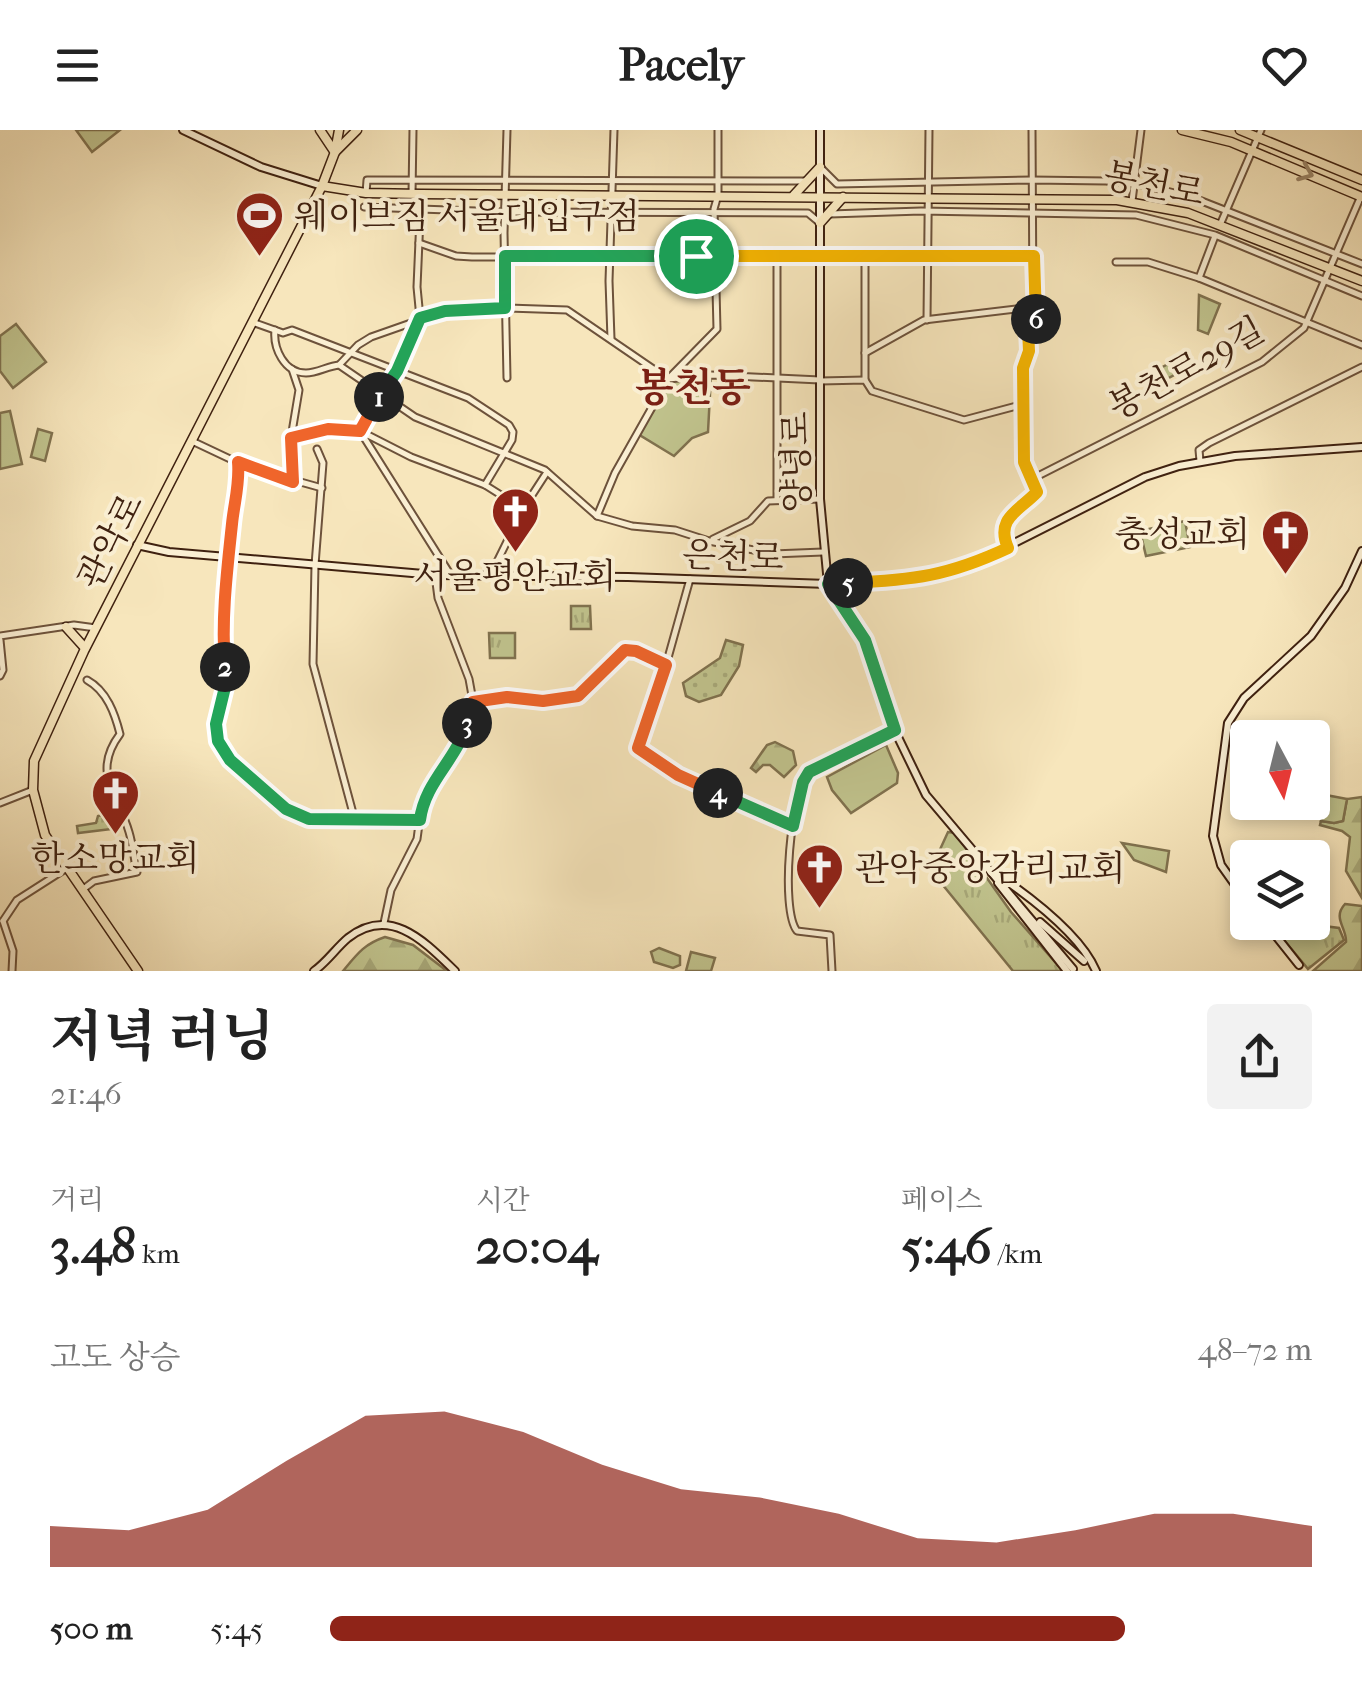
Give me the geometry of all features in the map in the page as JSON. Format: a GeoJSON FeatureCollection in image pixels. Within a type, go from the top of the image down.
{"type":"FeatureCollection","features":[{"type":"Feature","properties":{"kind":"main road","name":"봉천로"},"geometry":{"type":"LineString","coordinates":[[183,130],[256,165],[322,186],[366,193],[1132,201],[1188,213],[1362,281]]}},
{"type":"Feature","properties":{"kind":"main road"},"geometry":{"type":"LineString","coordinates":[[320,130],[335,152],[356,130]]}},
{"type":"Feature","properties":{"kind":"main road","name":"관악로"},"geometry":{"type":"LineString","coordinates":[[138,971],[45,834],[34,790],[38,748],[137,545],[322,186],[335,152],[338,130]]}},
{"type":"Feature","properties":{"kind":"main road","name":"양녕로"},"geometry":{"type":"LineString","coordinates":[[820,130],[820,498],[828,584],[865,640],[895,730],[926,795],[1027,910],[1070,970]]}},
{"type":"Feature","properties":{"kind":"main road"},"geometry":{"type":"LineString","coordinates":[[1182,130],[1257,140],[1362,180]]}},
{"type":"Feature","properties":{"kind":"main road"},"geometry":{"type":"LineString","coordinates":[[1240,130],[1361,196]]}},
{"type":"Feature","properties":{"kind":"main road"},"geometry":{"type":"LineString","coordinates":[[794,195],[820,167]]}},
{"type":"Feature","properties":{"kind":"main road"},"geometry":{"type":"LineString","coordinates":[[821,221],[844,196]]}},
{"type":"Feature","properties":{"kind":"main road","name":"은천로"},"geometry":{"type":"LineString","coordinates":[[137,545],[169,552],[435,575],[828,584],[931,578],[1008,548],[1145,476],[1199,457],[1362,448]]}},
{"type":"Feature","properties":{"kind":"main road"},"geometry":{"type":"LineString","coordinates":[[1230,878],[1221,865],[1213,836],[1228,723],[1244,698],[1311,636],[1345,588],[1362,551]]}},
{"type":"Feature","properties":{"kind":"main road"},"geometry":{"type":"LineString","coordinates":[[66,626],[85,648]]}},
{"type":"Feature","properties":{"kind":"main road"},"geometry":{"type":"LineString","coordinates":[[986,866],[1028,896],[1087,959],[1092,971]]}},
{"type":"Feature","properties":{"kind":"main road"},"geometry":{"type":"LineString","coordinates":[[986,866],[1014,908],[1070,970]]}},
{"type":"Feature","properties":{"kind":"main road","name":"양녕로"},"geometry":{"type":"LineString","coordinates":[[1027,910],[1087,959]]}},
{"type":"Feature","properties":{"kind":"main road"},"geometry":{"type":"LineString","coordinates":[[314,971],[348,938],[384,919],[455,971]]}},
{"type":"Feature","properties":{"kind":"main road"},"geometry":{"type":"LineString","coordinates":[[1279,940],[1299,965]]}},
{"type":"Feature","properties":{"kind":"street"},"geometry":{"type":"LineString","coordinates":[[360,431],[397,371],[420,318],[416,287],[421,209],[413,180],[414,130]]}},
{"type":"Feature","properties":{"kind":"street"},"geometry":{"type":"LineString","coordinates":[[507,130],[507,378]]}},
{"type":"Feature","properties":{"kind":"street"},"geometry":{"type":"LineString","coordinates":[[611,339],[614,130]]}},
{"type":"Feature","properties":{"kind":"street"},"geometry":{"type":"LineString","coordinates":[[598,516],[615,473],[668,379],[717,329],[714,212],[718,195],[718,130]]}},
{"type":"Feature","properties":{"kind":"street"},"geometry":{"type":"LineString","coordinates":[[927,320],[928,196],[924,183],[929,130]]}},
{"type":"Feature","properties":{"kind":"street"},"geometry":{"type":"LineString","coordinates":[[1008,548],[1004,526],[1012,512],[1035,495],[1036,488],[1024,462],[1024,364],[1029,351],[1028,329],[1036,319],[1032,130]]}},
{"type":"Feature","properties":{"kind":"street"},"geometry":{"type":"LineString","coordinates":[[1132,201],[1141,130]]}},
{"type":"Feature","properties":{"kind":"street"},"geometry":{"type":"LineString","coordinates":[[1199,278],[1257,140]]}},
{"type":"Feature","properties":{"kind":"street"},"geometry":{"type":"LineString","coordinates":[[820,167],[837,184],[1032,180],[1165,189],[1362,264]]}},
{"type":"Feature","properties":{"kind":"street"},"geometry":{"type":"LineString","coordinates":[[366,193],[367,180],[808,182]]}},
{"type":"Feature","properties":{"kind":"street","name":"봉천로29길"},"geometry":{"type":"LineString","coordinates":[[1032,478],[1262,362],[1308,322],[1361,196]]}},
{"type":"Feature","properties":{"kind":"street","name":"봉천로"},"geometry":{"type":"LineString","coordinates":[[364,207],[504,212],[808,213],[821,221],[838,213],[1136,214],[1216,236],[1362,296]]}},
{"type":"Feature","properties":{"kind":"street"},"geometry":{"type":"LineString","coordinates":[[419,244],[456,256],[1034,256]]}},
{"type":"Feature","properties":{"kind":"street"},"geometry":{"type":"LineString","coordinates":[[865,256],[867,387],[964,420],[1024,404]]}},
{"type":"Feature","properties":{"kind":"street"},"geometry":{"type":"LineString","coordinates":[[776,499],[777,257]]}},
{"type":"Feature","properties":{"kind":"street"},"geometry":{"type":"LineString","coordinates":[[1116,262],[1148,262],[1199,278],[1362,345]]}},
{"type":"Feature","properties":{"kind":"street"},"geometry":{"type":"LineString","coordinates":[[864,352],[927,320],[1033,307]]}},
{"type":"Feature","properties":{"kind":"street"},"geometry":{"type":"LineString","coordinates":[[274,330],[283,362],[306,373],[339,365],[349,352],[371,337],[445,311],[567,310],[668,379],[711,375],[866,380]]}},
{"type":"Feature","properties":{"kind":"street"},"geometry":{"type":"LineString","coordinates":[[252,322],[283,333],[292,330],[428,380],[468,398],[509,425],[513,434],[486,486]]}},
{"type":"Feature","properties":{"kind":"street"},"geometry":{"type":"LineString","coordinates":[[339,365],[415,417],[548,472],[598,516],[773,554],[823,552]]}},
{"type":"Feature","properties":{"kind":"street"},"geometry":{"type":"LineString","coordinates":[[1199,457],[1209,443],[1362,366]]}},
{"type":"Feature","properties":{"kind":"street"},"geometry":{"type":"LineString","coordinates":[[292,368],[299,390],[291,438],[293,482]]}},
{"type":"Feature","properties":{"kind":"street"},"geometry":{"type":"LineString","coordinates":[[291,438],[328,429],[360,431],[486,486],[523,509]]}},
{"type":"Feature","properties":{"kind":"street"},"geometry":{"type":"LineString","coordinates":[[360,431],[451,575]]}},
{"type":"Feature","properties":{"kind":"street"},"geometry":{"type":"LineString","coordinates":[[192,441],[293,482],[322,488]]}},
{"type":"Feature","properties":{"kind":"street"},"geometry":{"type":"LineString","coordinates":[[317,449],[323,463],[315,565],[314,675],[354,817]]}},
{"type":"Feature","properties":{"kind":"street"},"geometry":{"type":"LineString","coordinates":[[238,462],[222,639],[226,683],[216,724],[222,752],[286,809],[309,819],[420,820]]}},
{"type":"Feature","properties":{"kind":"street"},"geometry":{"type":"LineString","coordinates":[[490,576],[523,509],[548,472]]}},
{"type":"Feature","properties":{"kind":"street"},"geometry":{"type":"LineString","coordinates":[[709,541],[746,523],[762,504],[776,499],[820,498]]}},
{"type":"Feature","properties":{"kind":"street"},"geometry":{"type":"LineString","coordinates":[[384,919],[391,890],[417,839],[422,802],[433,779],[462,743],[473,702],[469,678],[438,598],[435,575]]}},
{"type":"Feature","properties":{"kind":"street"},"geometry":{"type":"LineString","coordinates":[[690,579],[666,665],[638,741],[641,752],[678,775],[793,826]]}},
{"type":"Feature","properties":{"kind":"street"},"geometry":{"type":"LineString","coordinates":[[0,676],[0,638],[66,626],[96,628]]}},
{"type":"Feature","properties":{"kind":"street"},"geometry":{"type":"LineString","coordinates":[[473,702],[507,697],[543,701],[578,696],[625,650],[666,665]]}},
{"type":"Feature","properties":{"kind":"street"},"geometry":{"type":"LineString","coordinates":[[82,890],[94,881],[136,872],[130,833],[109,788],[108,753],[120,734],[116,717],[102,691],[87,680]]}},
{"type":"Feature","properties":{"kind":"street"},"geometry":{"type":"LineString","coordinates":[[832,971],[830,934],[797,931],[792,923],[787,879],[803,782],[809,772],[895,730]]}},
{"type":"Feature","properties":{"kind":"street"},"geometry":{"type":"LineString","coordinates":[[0,803],[34,790]]}},
{"type":"Feature","properties":{"kind":"street"},"geometry":{"type":"LineString","coordinates":[[12,971],[13,951],[1,921],[18,900],[67,868]]}},
{"type":"Feature","properties":{"kind":"green space"},"geometry":{"type":"Polygon","coordinates":[[[76,130],[120,130],[92,152],[76,130]]]}},
{"type":"Feature","properties":{"kind":"green space"},"geometry":{"type":"Polygon","coordinates":[[[1199,295],[1220,304],[1208,334],[1198,330],[1199,295]]]}},
{"type":"Feature","properties":{"kind":"green space"},"geometry":{"type":"Polygon","coordinates":[[[16,324],[46,362],[13,388],[0,371],[0,336],[16,324]]]}},
{"type":"Feature","properties":{"kind":"green space"},"geometry":{"type":"Polygon","coordinates":[[[1187,354],[1193,365],[1161,382],[1155,371],[1187,354]]]}},
{"type":"Feature","properties":{"kind":"green space"},"geometry":{"type":"Polygon","coordinates":[[[711,375],[708,432],[692,438],[674,456],[638,434],[673,381],[711,375]]]}},
{"type":"Feature","properties":{"kind":"green space"},"geometry":{"type":"Polygon","coordinates":[[[10,411],[22,464],[0,469],[0,413],[10,411]]]}},
{"type":"Feature","properties":{"kind":"green space"},"geometry":{"type":"Polygon","coordinates":[[[38,429],[52,433],[45,461],[31,457],[38,429]]]}},
{"type":"Feature","properties":{"kind":"green space"},"geometry":{"type":"Polygon","coordinates":[[[1185,521],[1190,547],[1146,556],[1140,531],[1185,521]]]}},
{"type":"Feature","properties":{"kind":"green space"},"geometry":{"type":"Polygon","coordinates":[[[571,606],[590,606],[591,629],[571,629],[571,606]]]}},
{"type":"Feature","properties":{"kind":"green space"},"geometry":{"type":"Polygon","coordinates":[[[489,633],[515,633],[515,658],[490,658],[489,633]]]}},
{"type":"Feature","properties":{"kind":"green space"},"geometry":{"type":"Polygon","coordinates":[[[726,640],[743,645],[739,666],[721,695],[699,702],[686,696],[683,683],[720,658],[726,640]]]}},
{"type":"Feature","properties":{"kind":"green space"},"geometry":{"type":"Polygon","coordinates":[[[775,742],[793,751],[796,765],[784,777],[770,765],[763,765],[756,772],[751,768],[767,745],[775,742]]]}},
{"type":"Feature","properties":{"kind":"green space"},"geometry":{"type":"Polygon","coordinates":[[[886,745],[898,773],[897,783],[851,813],[832,790],[827,777],[886,745]]]}},
{"type":"Feature","properties":{"kind":"green space"},"geometry":{"type":"Polygon","coordinates":[[[1330,796],[1347,799],[1343,821],[1321,821],[1330,820],[1330,796]]]}},
{"type":"Feature","properties":{"kind":"green space"},"geometry":{"type":"Polygon","coordinates":[[[1362,797],[1362,898],[1346,871],[1350,837],[1320,825],[1321,821],[1343,821],[1347,799],[1362,797]]]}},
{"type":"Feature","properties":{"kind":"green space"},"geometry":{"type":"Polygon","coordinates":[[[116,812],[120,828],[78,833],[77,826],[96,823],[98,816],[116,812]]]}},
{"type":"Feature","properties":{"kind":"green space"},"geometry":{"type":"Polygon","coordinates":[[[948,832],[955,833],[1011,912],[1063,971],[1013,971],[933,873],[932,867],[948,832]]]}},
{"type":"Feature","properties":{"kind":"green space"},"geometry":{"type":"Polygon","coordinates":[[[1122,843],[1169,851],[1166,872],[1134,860],[1122,843]]]}},
{"type":"Feature","properties":{"kind":"green space"},"geometry":{"type":"Polygon","coordinates":[[[1345,904],[1362,906],[1362,971],[1313,971],[1346,942],[1340,918],[1345,904]]]}},
{"type":"Feature","properties":{"kind":"green space"},"geometry":{"type":"Polygon","coordinates":[[[1330,927],[1339,928],[1344,940],[1308,969],[1284,940],[1330,940],[1330,927]]]}},
{"type":"Feature","properties":{"kind":"green space"},"geometry":{"type":"Polygon","coordinates":[[[385,937],[413,945],[447,971],[343,971],[366,946],[385,937]]]}},
{"type":"Feature","properties":{"kind":"green space"},"geometry":{"type":"Polygon","coordinates":[[[659,948],[680,956],[680,965],[673,968],[654,962],[651,952],[659,948]]]}},
{"type":"Feature","properties":{"kind":"green space"},"geometry":{"type":"Polygon","coordinates":[[[691,952],[715,958],[711,971],[686,971],[691,952]]]}},
{"type":"Feature","properties":{"kind":"place","name":"웨이브짐 서울대입구점"},"geometry":{"type":"Point","coordinates":[259,258]}},
{"type":"Feature","properties":{"kind":"place","name":"서울평안교회"},"geometry":{"type":"Point","coordinates":[515,554]}},
{"type":"Feature","properties":{"kind":"place","name":"충성교회"},"geometry":{"type":"Point","coordinates":[1285,576]}},
{"type":"Feature","properties":{"kind":"place","name":"한소망교회"},"geometry":{"type":"Point","coordinates":[115,836]}},
{"type":"Feature","properties":{"kind":"place","name":"관악중앙감리교회"},"geometry":{"type":"Point","coordinates":[820,910]}},
{"type":"Feature","properties":{"kind":"district","name":"봉천동"},"geometry":{"type":"Point","coordinates":[693,387]}},
{"type":"Feature","properties":{"kind":"route"},"geometry":{"type":"LineString","coordinates":[[505,256],[696,256],[1034,256],[1036,319],[1029,325],[1029,351],[1024,364],[1023,438],[1024,462],[1037,492],[1006,519],[1003,530],[1008,548],[931,578],[828,584],[865,640],[895,730],[809,772],[793,826],[678,775],[641,752],[638,741],[666,665],[625,650],[578,696],[543,701],[507,697],[473,702],[462,743],[433,779],[422,802],[420,820],[309,819],[286,809],[222,752],[216,735],[217,713],[226,683],[223,632],[238,462],[293,482],[291,438],[328,429],[360,431],[397,371],[420,318],[445,311],[505,308],[505,256]]}}]}
